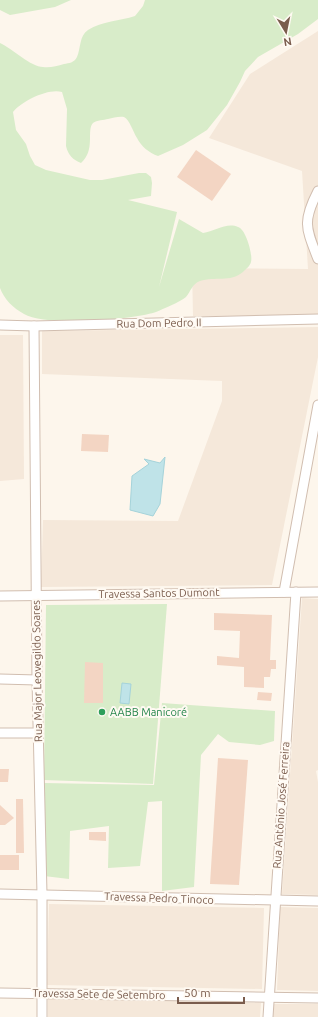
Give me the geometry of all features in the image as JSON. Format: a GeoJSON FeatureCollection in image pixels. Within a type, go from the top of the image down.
{"type":"FeatureCollection","features":[{"type":"Feature","properties":{"kind":"street"},"geometry":{"type":"LineString","coordinates":[[318,191],[310,207],[307,224],[308,234],[318,259]]}},
{"type":"Feature","properties":{"kind":"street","name":"Rua Dom Pedro II"},"geometry":{"type":"LineString","coordinates":[[0,325],[34,326],[318,319]]}},
{"type":"Feature","properties":{"kind":"street","name":"Rua Major Leovegildo Soares"},"geometry":{"type":"LineString","coordinates":[[34,326],[37,680],[42,894],[42,1017]]}},
{"type":"Feature","properties":{"kind":"street"},"geometry":{"type":"LineString","coordinates":[[284,592],[318,405]]}},
{"type":"Feature","properties":{"kind":"street","name":"Rua Antônio José Ferreira"},"geometry":{"type":"LineString","coordinates":[[268,1017],[274,901],[296,592]]}},
{"type":"Feature","properties":{"kind":"street","name":"Travessa Santos Dumont"},"geometry":{"type":"LineString","coordinates":[[0,596],[318,592]]}},
{"type":"Feature","properties":{"kind":"street"},"geometry":{"type":"LineString","coordinates":[[0,679],[37,680]]}},
{"type":"Feature","properties":{"kind":"street"},"geometry":{"type":"LineString","coordinates":[[0,733],[38,733]]}},
{"type":"Feature","properties":{"kind":"street","name":"Travessa Pedro Tinoco"},"geometry":{"type":"LineString","coordinates":[[0,894],[318,901]]}},
{"type":"Feature","properties":{"kind":"street","name":"Travessa Sete de Setembro"},"geometry":{"type":"LineString","coordinates":[[0,993],[318,998]]}},
{"type":"Feature","properties":{"kind":"shaded area"},"geometry":{"type":"Polygon","coordinates":[[[318,31],[318,316],[193,316],[192,268],[308,269],[302,171],[209,138],[250,74],[318,31]]]}},
{"type":"Feature","properties":{"kind":"shaded area"},"geometry":{"type":"Polygon","coordinates":[[[318,327],[318,357],[272,585],[41,587],[43,520],[178,521],[222,401],[222,381],[42,374],[42,331],[318,327]]]}},
{"type":"Feature","properties":{"kind":"shaded area"},"geometry":{"type":"Polygon","coordinates":[[[0,335],[23,335],[24,479],[0,481],[0,335]]]}},
{"type":"Feature","properties":{"kind":"shaded area"},"geometry":{"type":"Polygon","coordinates":[[[302,598],[318,599],[318,770],[316,771],[318,782],[318,895],[282,894],[302,598]]]}},
{"type":"Feature","properties":{"kind":"shaded area"},"geometry":{"type":"Polygon","coordinates":[[[49,904],[264,908],[262,989],[47,985],[49,904]]]}},
{"type":"Feature","properties":{"kind":"shaded area"},"geometry":{"type":"Polygon","coordinates":[[[280,907],[318,908],[318,991],[277,990],[280,907]]]}},
{"type":"Feature","properties":{"kind":"shaded area"},"geometry":{"type":"Polygon","coordinates":[[[48,998],[261,1003],[260,1017],[48,1017],[48,998]]]}},
{"type":"Feature","properties":{"kind":"shaded area"},"geometry":{"type":"Polygon","coordinates":[[[274,1004],[318,1004],[318,1017],[273,1017],[274,1004]]]}},
{"type":"Feature","properties":{"kind":"green space"},"geometry":{"type":"Polygon","coordinates":[[[0,0],[71,0],[55,7],[10,15],[0,10],[0,0]]]}},
{"type":"Feature","properties":{"kind":"green space"},"geometry":{"type":"Polygon","coordinates":[[[145,0],[318,0],[318,19],[298,34],[258,57],[245,71],[227,105],[207,130],[183,145],[158,156],[148,151],[143,146],[128,121],[124,117],[120,117],[93,123],[90,130],[90,146],[86,158],[81,163],[71,157],[66,146],[67,109],[62,92],[56,91],[36,96],[17,108],[13,112],[16,130],[26,144],[35,165],[46,170],[90,180],[102,180],[139,173],[146,173],[151,177],[151,196],[128,200],[177,212],[159,287],[179,219],[203,233],[225,226],[238,227],[244,232],[246,237],[251,254],[251,262],[243,272],[233,277],[197,282],[186,297],[156,312],[144,315],[109,320],[68,321],[35,318],[24,314],[16,309],[6,299],[0,288],[0,43],[38,66],[51,67],[70,63],[77,57],[83,35],[88,30],[105,23],[135,16],[143,6],[145,0]]]}},
{"type":"Feature","properties":{"kind":"green space","name":"AABB Manicoré"},"geometry":{"type":"Polygon","coordinates":[[[167,604],[153,784],[44,780],[46,605],[167,604]]]}},
{"type":"Feature","properties":{"kind":"green space"},"geometry":{"type":"Polygon","coordinates":[[[162,703],[275,711],[274,741],[260,745],[229,742],[218,734],[201,755],[194,887],[162,891],[162,801],[148,802],[140,866],[108,868],[109,826],[70,831],[69,879],[44,876],[44,783],[154,785],[162,703]]]}},
{"type":"Feature","properties":{"kind":"water"},"geometry":{"type":"Polygon","coordinates":[[[165,457],[160,504],[153,516],[130,510],[132,476],[149,464],[144,459],[160,463],[165,457]]]}},
{"type":"Feature","properties":{"kind":"water"},"geometry":{"type":"Polygon","coordinates":[[[122,683],[131,684],[129,704],[120,703],[122,683]]]}},
{"type":"Feature","properties":{"kind":"building"},"geometry":{"type":"Polygon","coordinates":[[[196,150],[231,174],[212,201],[177,177],[196,150]]]}},
{"type":"Feature","properties":{"kind":"building"},"geometry":{"type":"Polygon","coordinates":[[[82,434],[109,435],[108,452],[81,451],[82,434]]]}},
{"type":"Feature","properties":{"kind":"building"},"geometry":{"type":"Polygon","coordinates":[[[214,613],[272,615],[270,660],[276,660],[276,669],[271,669],[270,677],[264,677],[264,688],[244,687],[244,667],[217,665],[217,656],[239,658],[240,631],[214,630],[214,613]]]}},
{"type":"Feature","properties":{"kind":"building"},"geometry":{"type":"Polygon","coordinates":[[[85,662],[103,663],[103,703],[84,703],[85,662]]]}},
{"type":"Feature","properties":{"kind":"building"},"geometry":{"type":"Polygon","coordinates":[[[258,692],[272,693],[271,701],[257,700],[258,692]]]}},
{"type":"Feature","properties":{"kind":"building"},"geometry":{"type":"Polygon","coordinates":[[[218,758],[248,760],[239,885],[210,884],[218,758]]]}},
{"type":"Feature","properties":{"kind":"building"},"geometry":{"type":"Polygon","coordinates":[[[0,769],[9,769],[8,782],[0,782],[0,769]]]}},
{"type":"Feature","properties":{"kind":"building"},"geometry":{"type":"Polygon","coordinates":[[[16,799],[23,799],[24,853],[16,853],[16,799]]]}},
{"type":"Feature","properties":{"kind":"building"},"geometry":{"type":"Polygon","coordinates":[[[0,805],[14,818],[5,825],[0,825],[0,805]]]}},
{"type":"Feature","properties":{"kind":"building"},"geometry":{"type":"Polygon","coordinates":[[[89,832],[106,832],[106,841],[89,840],[89,832]]]}},
{"type":"Feature","properties":{"kind":"building"},"geometry":{"type":"Polygon","coordinates":[[[0,855],[19,855],[19,870],[0,870],[0,855]]]}},
{"type":"Feature","properties":{"kind":"place","name":"AABB Manicoré"},"geometry":{"type":"Point","coordinates":[102,712]}}]}
